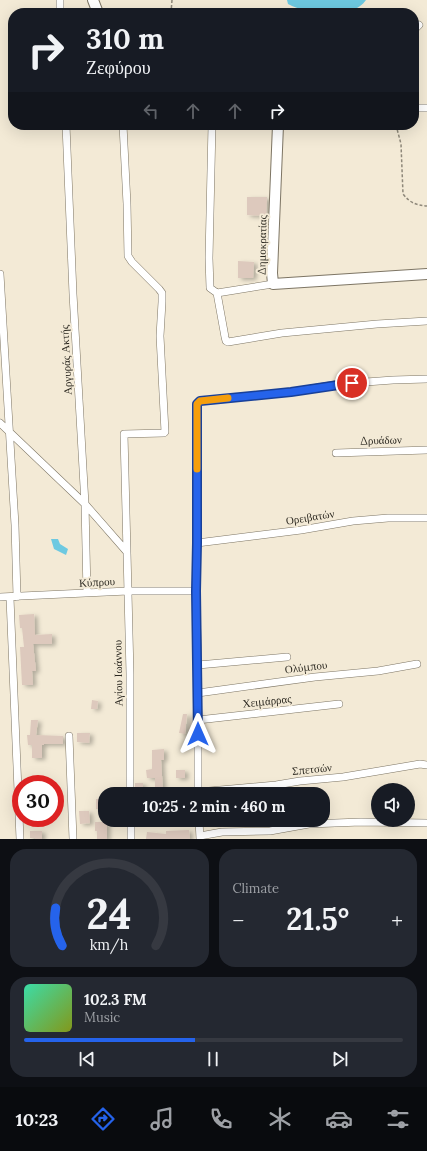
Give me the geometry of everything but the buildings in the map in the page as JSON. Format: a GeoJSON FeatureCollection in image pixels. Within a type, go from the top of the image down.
{"type":"FeatureCollection","features":[{"type":"Feature","properties":{"kind":"street","name":"Αργυράς Ακτής"},"geometry":{"type":"LineString","coordinates":[[66,130],[85,504],[87,593]]}},
{"type":"Feature","properties":{"kind":"street","name":"Αγίου Ιωάννου"},"geometry":{"type":"LineString","coordinates":[[122,130],[127,204],[128,256],[159,289],[162,296],[160,336],[165,432],[124,434],[130,674],[130,787]]}},
{"type":"Feature","properties":{"kind":"street"},"geometry":{"type":"LineString","coordinates":[[212,130],[209,258],[210,288],[217,293],[225,337],[228,342],[282,333],[427,321]]}},
{"type":"Feature","properties":{"kind":"street","name":"Δημοκρατίας"},"geometry":{"type":"LineString","coordinates":[[278,130],[272,273],[273,284],[427,274]]}},
{"type":"Feature","properties":{"kind":"street"},"geometry":{"type":"LineString","coordinates":[[0,274],[15,525],[14,597],[20,839]]}},
{"type":"Feature","properties":{"kind":"street"},"geometry":{"type":"LineString","coordinates":[[217,293],[273,284]]}},
{"type":"Feature","properties":{"kind":"street"},"geometry":{"type":"LineString","coordinates":[[198,787],[198,666],[196,591],[197,404],[200,401],[291,392],[339,384],[393,380],[427,380]]}},
{"type":"Feature","properties":{"kind":"street"},"geometry":{"type":"LineString","coordinates":[[0,423],[85,504],[127,552]]}},
{"type":"Feature","properties":{"kind":"street","name":"Δρυάδων"},"geometry":{"type":"LineString","coordinates":[[336,453],[427,450]]}},
{"type":"Feature","properties":{"kind":"street","name":"Ορειβατών"},"geometry":{"type":"LineString","coordinates":[[197,543],[301,530],[360,520],[427,518]]}},
{"type":"Feature","properties":{"kind":"street","name":"Κύπρου"},"geometry":{"type":"LineString","coordinates":[[0,598],[128,591],[196,591]]}},
{"type":"Feature","properties":{"kind":"street"},"geometry":{"type":"LineString","coordinates":[[198,666],[287,657]]}},
{"type":"Feature","properties":{"kind":"street","name":"Ολύμπου"},"geometry":{"type":"LineString","coordinates":[[198,693],[315,677],[378,671],[417,664]]}},
{"type":"Feature","properties":{"kind":"street","name":"Χειμάρρας"},"geometry":{"type":"LineString","coordinates":[[198,720],[339,704]]}},
{"type":"Feature","properties":{"kind":"street"},"geometry":{"type":"LineString","coordinates":[[69,736],[73,839]]}},
{"type":"Feature","properties":{"kind":"street","name":"Σπετσών"},"geometry":{"type":"LineString","coordinates":[[256,787],[343,777],[420,764],[427,765]]}},
{"type":"Feature","properties":{"kind":"street"},"geometry":{"type":"LineString","coordinates":[[199,827],[200,837],[222,832],[270,831],[309,824],[361,822],[427,823]]}},
{"type":"Feature","properties":{"kind":"street"},"geometry":{"type":"LineString","coordinates":[[131,827],[131,839]]}},
{"type":"Feature","properties":{"kind":"path"},"geometry":{"type":"LineString","coordinates":[[397,130],[401,144],[403,194],[408,201],[417,205],[427,206]]}},
{"type":"Feature","properties":{"kind":"water"},"geometry":{"type":"Polygon","coordinates":[[[287,0],[366,0],[357,8],[296,8],[288,4],[287,0]]]}},
{"type":"Feature","properties":{"kind":"water"},"geometry":{"type":"Polygon","coordinates":[[[51,539],[58,539],[60,544],[68,549],[66,555],[54,549],[51,539]]]}},
{"type":"Feature","properties":{"kind":"slow traffic"},"geometry":{"type":"LineString","coordinates":[[197,469],[197,404],[200,401],[228,398]]}},
{"type":"Feature","properties":{"kind":"route"},"geometry":{"type":"LineString","coordinates":[[198,734],[196,591],[197,404],[200,401],[291,392],[352,383]]}}]}
